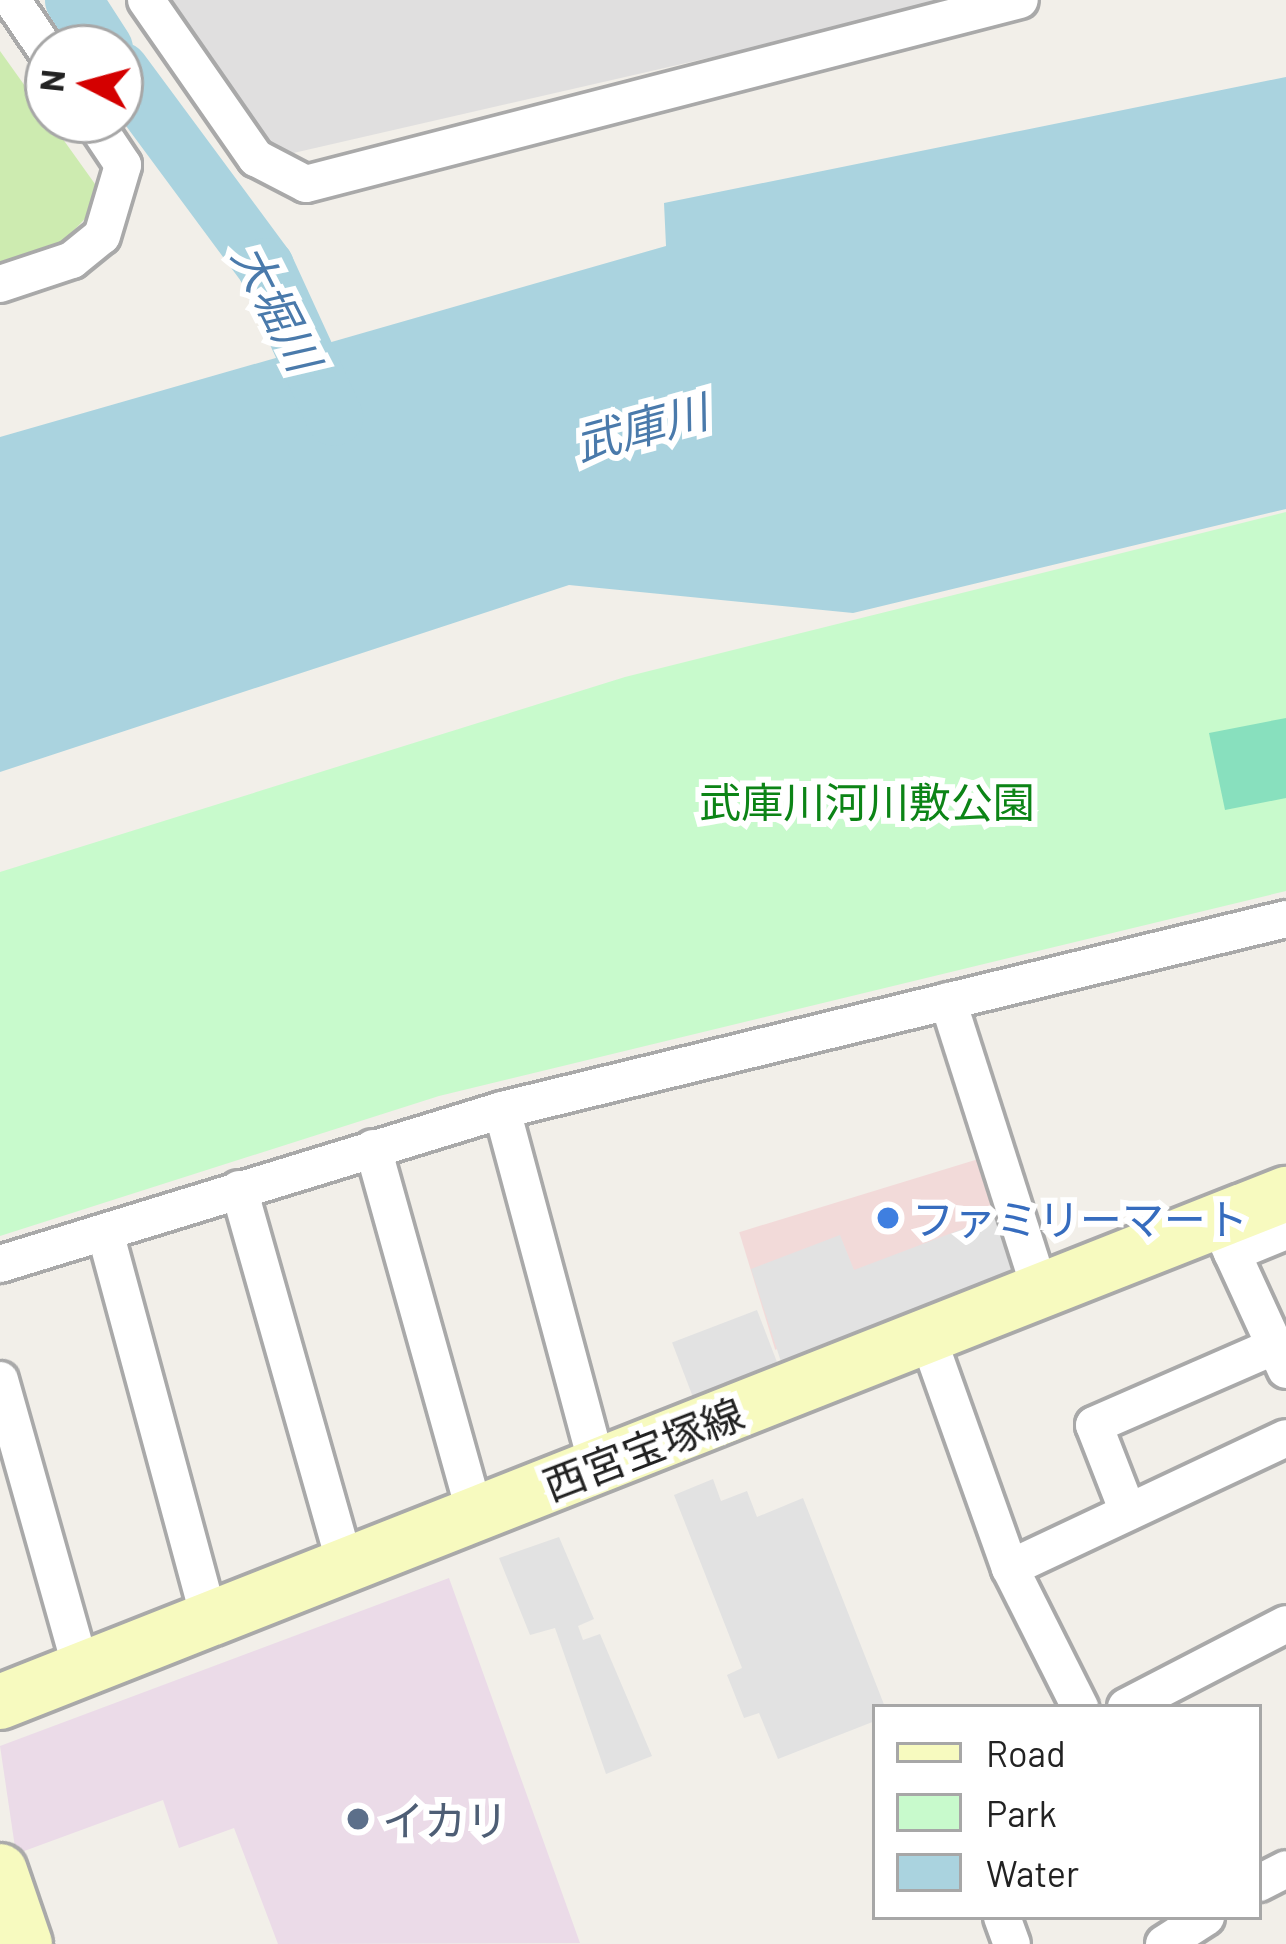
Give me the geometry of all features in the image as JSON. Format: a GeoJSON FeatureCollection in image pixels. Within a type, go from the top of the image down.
{"type":"FeatureCollection","features":[{"type":"Feature","properties":{"kind":"main road","name":"西宮宝塚線"},"geometry":{"type":"LineString","coordinates":[[0,1702],[597,1465],[929,1341],[1041,1292],[1224,1236],[1286,1193]]}},
{"type":"Feature","properties":{"kind":"main road"},"geometry":{"type":"LineString","coordinates":[[0,1870],[25,1944]]}},
{"type":"Feature","properties":{"kind":"street"},"geometry":{"type":"LineString","coordinates":[[146,0],[256,158],[306,184],[1020,0]]}},
{"type":"Feature","properties":{"kind":"street"},"geometry":{"type":"LineString","coordinates":[[0,284],[72,260],[102,236],[123,165],[109,144]]}},
{"type":"Feature","properties":{"kind":"street"},"geometry":{"type":"LineString","coordinates":[[0,1264],[502,1111],[1286,919]]}},
{"type":"Feature","properties":{"kind":"street"},"geometry":{"type":"LineString","coordinates":[[948,1001],[1041,1292]]}},
{"type":"Feature","properties":{"kind":"street"},"geometry":{"type":"LineString","coordinates":[[502,1111],[597,1465]]}},
{"type":"Feature","properties":{"kind":"street"},"geometry":{"type":"LineString","coordinates":[[373,1148],[475,1513]]}},
{"type":"Feature","properties":{"kind":"street"},"geometry":{"type":"LineString","coordinates":[[239,1190],[345,1563]]}},
{"type":"Feature","properties":{"kind":"street"},"geometry":{"type":"LineString","coordinates":[[1128,1512],[1094,1425],[1281,1358],[1224,1236],[1286,1231]]}},
{"type":"Feature","properties":{"kind":"street"},"geometry":{"type":"LineString","coordinates":[[105,1232],[209,1618]]}},
{"type":"Feature","properties":{"kind":"street"},"geometry":{"type":"LineString","coordinates":[[929,1341],[1010,1568],[1078,1704]]}},
{"type":"Feature","properties":{"kind":"street"},"geometry":{"type":"LineString","coordinates":[[0,1380],[81,1669]]}},
{"type":"Feature","properties":{"kind":"street"},"geometry":{"type":"LineString","coordinates":[[1010,1568],[1286,1438]]}},
{"type":"Feature","properties":{"kind":"street"},"geometry":{"type":"LineString","coordinates":[[1132,1704],[1286,1624]]}},
{"type":"Feature","properties":{"kind":"street"},"geometry":{"type":"LineString","coordinates":[[1160,1944],[1201,1920]]}},
{"type":"Feature","properties":{"kind":"shaded area"},"geometry":{"type":"Polygon","coordinates":[[[163,0],[961,0],[276,157],[163,0]]]}},
{"type":"Feature","properties":{"kind":"shaded area"},"geometry":{"type":"Polygon","coordinates":[[[985,1157],[1021,1275],[775,1350],[739,1232],[985,1157]]]}},
{"type":"Feature","properties":{"kind":"shaded area"},"geometry":{"type":"Polygon","coordinates":[[[1002,1214],[1020,1275],[783,1368],[751,1269],[840,1235],[854,1270],[1002,1214]]]}},
{"type":"Feature","properties":{"kind":"shaded area"},"geometry":{"type":"Polygon","coordinates":[[[757,1310],[781,1372],[696,1404],[672,1343],[757,1310]]]}},
{"type":"Feature","properties":{"kind":"shaded area"},"geometry":{"type":"Polygon","coordinates":[[[713,1479],[721,1501],[747,1491],[757,1517],[803,1498],[884,1704],[872,1704],[872,1722],[778,1759],[759,1713],[744,1718],[727,1675],[742,1668],[674,1495],[713,1479]]]}},
{"type":"Feature","properties":{"kind":"shaded area"},"geometry":{"type":"Polygon","coordinates":[[[559,1537],[594,1619],[578,1626],[583,1640],[600,1634],[652,1756],[606,1774],[555,1628],[530,1635],[499,1558],[559,1537]]]}},
{"type":"Feature","properties":{"kind":"shaded area"},"geometry":{"type":"Polygon","coordinates":[[[449,1578],[580,1943],[278,1944],[234,1828],[179,1848],[163,1800],[16,1854],[0,1746],[449,1578]]]}},
{"type":"Feature","properties":{"kind":"green space"},"geometry":{"type":"Polygon","coordinates":[[[0,51],[24,85],[24,144],[66,144],[105,198],[57,248],[0,263],[0,51]]]}},
{"type":"Feature","properties":{"kind":"green space","name":"武庫川河川敷公園"},"geometry":{"type":"Polygon","coordinates":[[[1286,512],[1286,891],[439,1096],[0,1236],[0,872],[625,677],[1286,512]]]}},
{"type":"Feature","properties":{"kind":"green space"},"geometry":{"type":"Polygon","coordinates":[[[1286,718],[1286,798],[1225,810],[1209,733],[1286,718]]]}},
{"type":"Feature","properties":{"kind":"water","name":"武庫川"},"geometry":{"type":"Polygon","coordinates":[[[1286,77],[1286,509],[853,613],[569,585],[0,772],[0,437],[666,246],[664,203],[1286,77]]]}},
{"type":"Feature","properties":{"kind":"waterway","name":"大堀川"},"geometry":{"type":"LineString","coordinates":[[73,0],[88,24]]}},
{"type":"Feature","properties":{"kind":"waterway","name":"大堀川"},"geometry":{"type":"LineString","coordinates":[[144,102],[265,266],[334,417]]}},
{"type":"Feature","properties":{"kind":"place","name":"ファミリーマート"},"geometry":{"type":"Point","coordinates":[888,1218]}},
{"type":"Feature","properties":{"kind":"place","name":"イカリ"},"geometry":{"type":"Point","coordinates":[358,1819]}}]}
